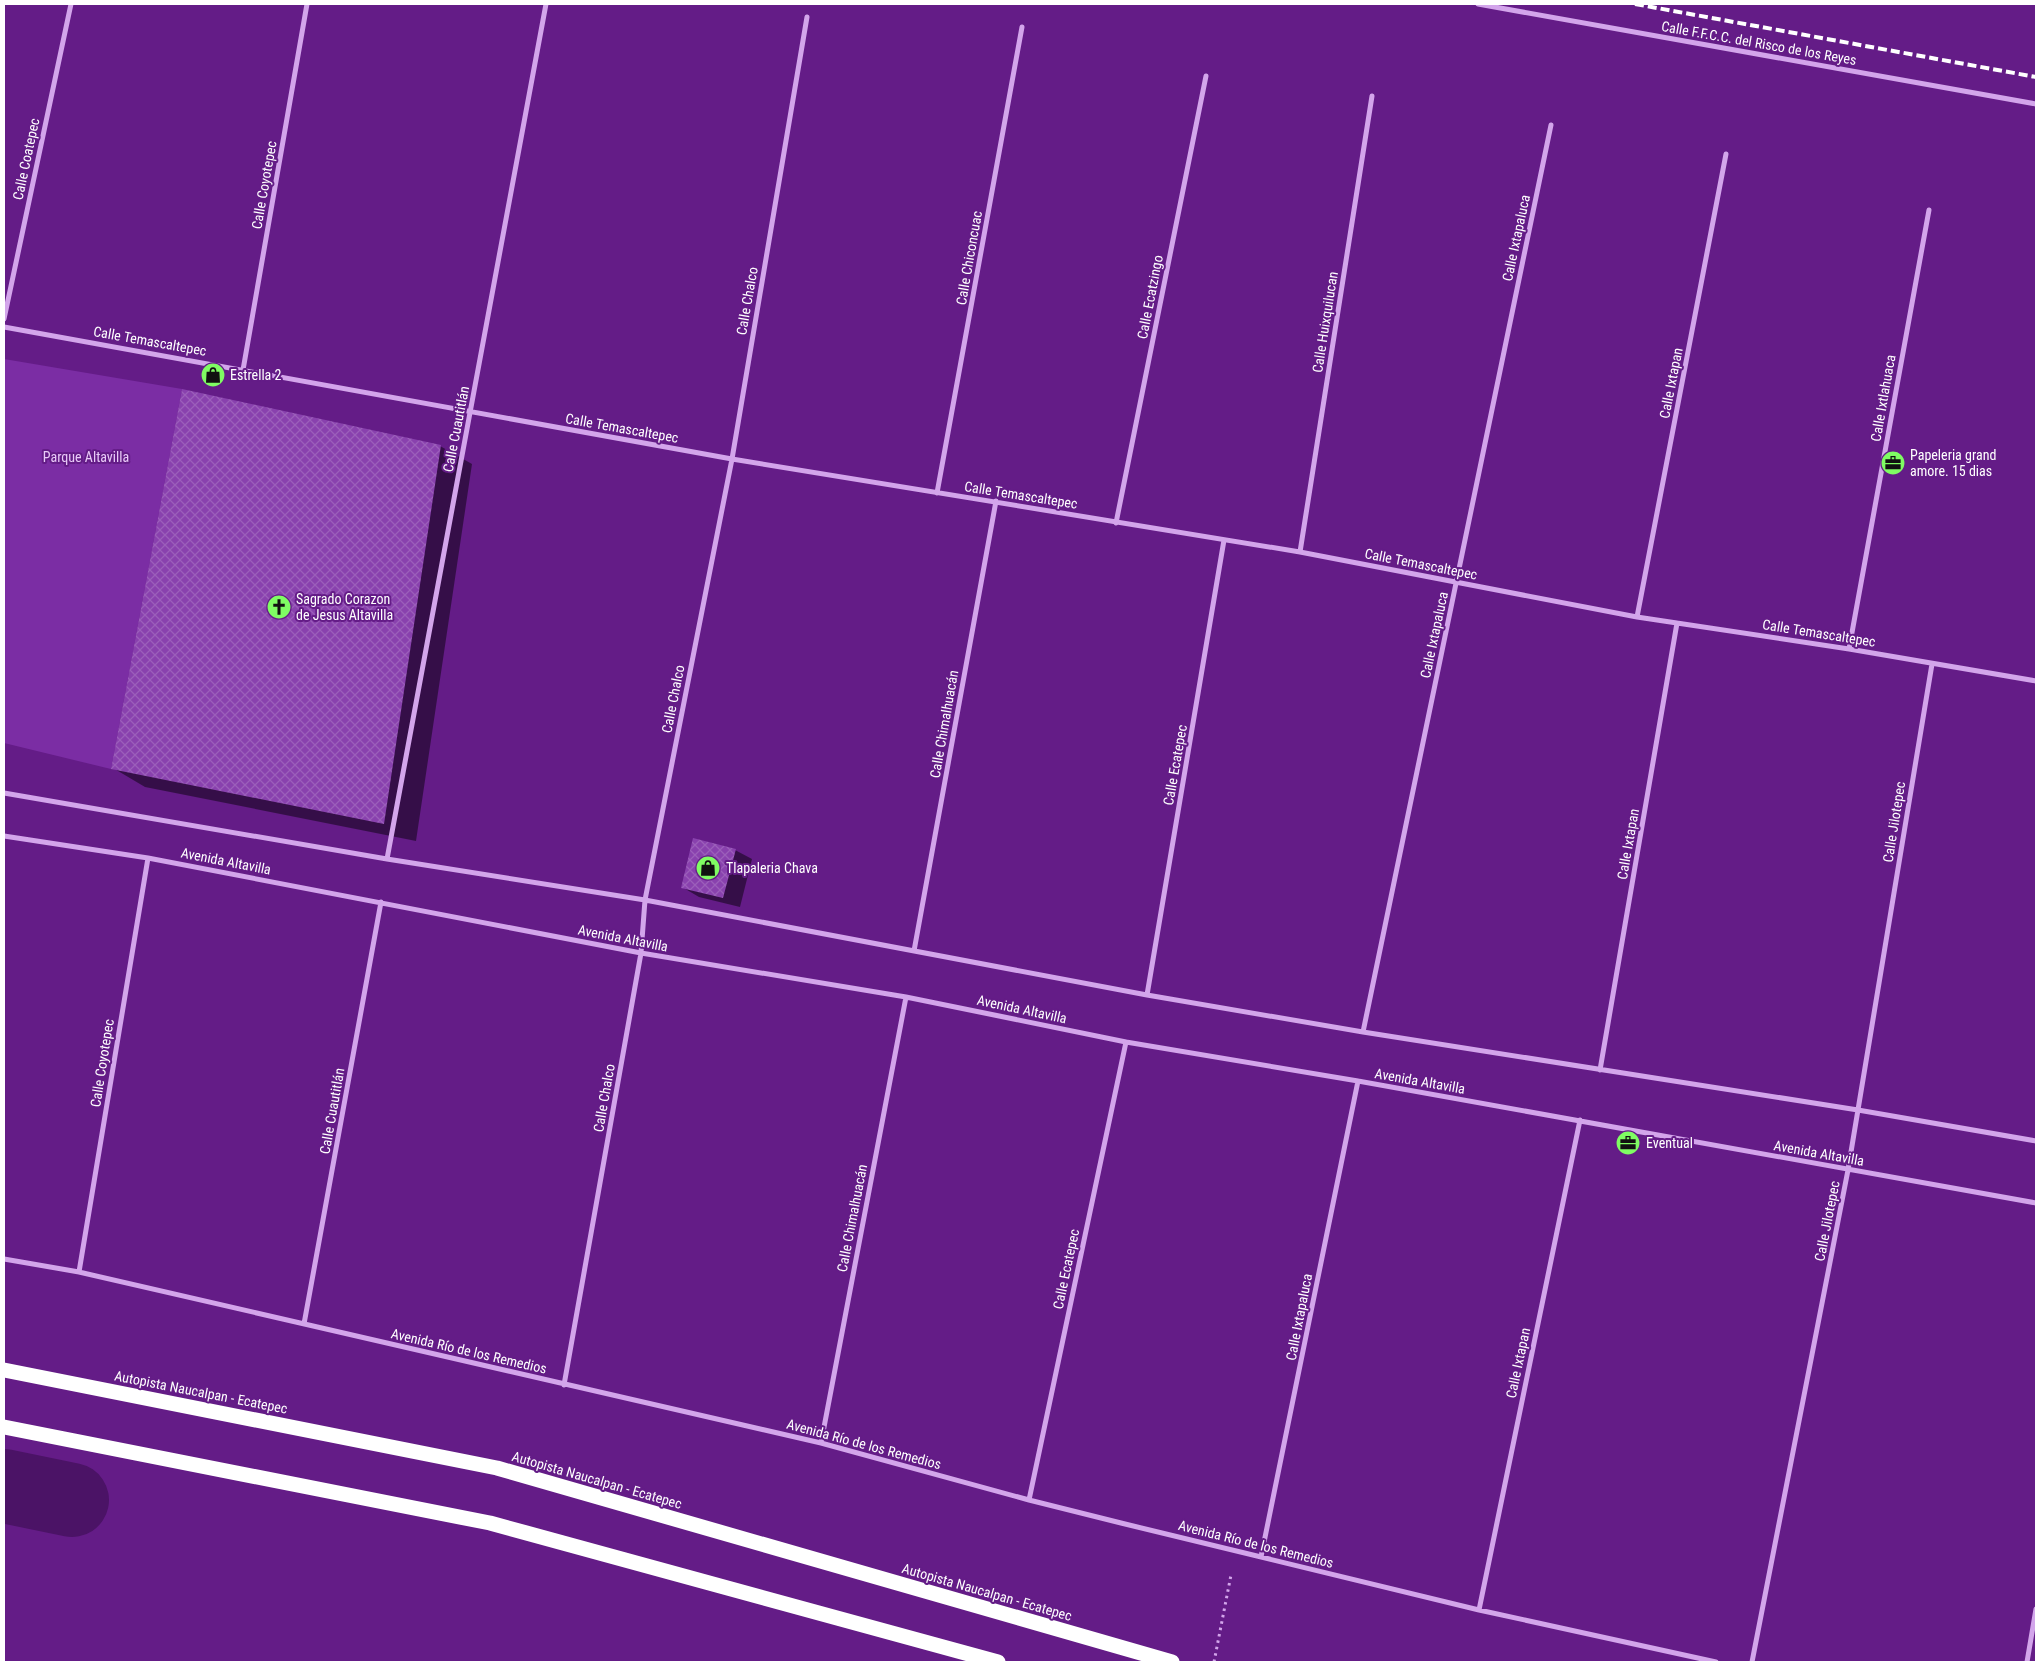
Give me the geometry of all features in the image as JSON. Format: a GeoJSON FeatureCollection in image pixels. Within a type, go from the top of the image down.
{"type":"FeatureCollection","features":[{"type":"Feature","properties":{"kind":"highway","name":"Autopista Naucalpan - Ecatepec"},"geometry":{"type":"LineString","coordinates":[[4,1370],[497,1468],[1172,1662]]}},
{"type":"Feature","properties":{"kind":"highway"},"geometry":{"type":"LineString","coordinates":[[4,1427],[490,1522],[998,1662]]}},
{"type":"Feature","properties":{"kind":"street","name":"Calle Coatepec"},"geometry":{"type":"LineString","coordinates":[[4,319],[71,4]]}},
{"type":"Feature","properties":{"kind":"street","name":"Calle Coyotepec"},"geometry":{"type":"LineString","coordinates":[[243,370],[306,4]]}},
{"type":"Feature","properties":{"kind":"street","name":"Calle Cuautitlán"},"geometry":{"type":"LineString","coordinates":[[387,859],[546,4]]}},
{"type":"Feature","properties":{"kind":"street","name":"Calle F.F.C.C. del Risco de los Reyes"},"geometry":{"type":"LineString","coordinates":[[1478,4],[2036,104]]}},
{"type":"Feature","properties":{"kind":"street","name":"Calle Chalco"},"geometry":{"type":"LineString","coordinates":[[564,1385],[641,953],[645,900],[732,459],[807,17]]}},
{"type":"Feature","properties":{"kind":"street","name":"Calle Chiconcuac"},"geometry":{"type":"LineString","coordinates":[[937,493],[1022,27]]}},
{"type":"Feature","properties":{"kind":"street","name":"Calle Ecatzingo"},"geometry":{"type":"LineString","coordinates":[[1116,523],[1206,76]]}},
{"type":"Feature","properties":{"kind":"street","name":"Calle Huixquilucan"},"geometry":{"type":"LineString","coordinates":[[1300,552],[1372,96]]}},
{"type":"Feature","properties":{"kind":"street","name":"Calle Ixtapaluca"},"geometry":{"type":"LineString","coordinates":[[1364,1032],[1551,125]]}},
{"type":"Feature","properties":{"kind":"street","name":"Calle Ixtapan"},"geometry":{"type":"LineString","coordinates":[[1637,617],[1726,154]]}},
{"type":"Feature","properties":{"kind":"street","name":"Calle Ixtlahuaca"},"geometry":{"type":"LineString","coordinates":[[1849,649],[1929,210]]}},
{"type":"Feature","properties":{"kind":"street","name":"Calle Temascaltepec"},"geometry":{"type":"LineString","coordinates":[[4,327],[732,459],[1300,552],[1637,617],[1849,649],[2036,681]]}},
{"type":"Feature","properties":{"kind":"street","name":"Calle Chimalhuacán"},"geometry":{"type":"LineString","coordinates":[[914,951],[996,501]]}},
{"type":"Feature","properties":{"kind":"street","name":"Calle Ecatepec"},"geometry":{"type":"LineString","coordinates":[[1147,995],[1224,540]]}},
{"type":"Feature","properties":{"kind":"street","name":"Calle Ixtapan"},"geometry":{"type":"LineString","coordinates":[[1600,1070],[1678,623]]}},
{"type":"Feature","properties":{"kind":"street","name":"Calle Jilotepec"},"geometry":{"type":"LineString","coordinates":[[1752,1662],[1848,1170],[1932,664]]}},
{"type":"Feature","properties":{"kind":"street","name":"Avenida Altavilla"},"geometry":{"type":"LineString","coordinates":[[4,792],[387,859],[645,900],[1147,995],[1364,1032],[1858,1110],[2036,1142]]}},
{"type":"Feature","properties":{"kind":"street","name":"Avenida Altavilla"},"geometry":{"type":"LineString","coordinates":[[4,836],[148,858],[641,953],[906,997],[1126,1042],[1580,1120],[1848,1170],[2036,1202]]}},
{"type":"Feature","properties":{"kind":"street","name":"Calle Coyotepec"},"geometry":{"type":"LineString","coordinates":[[79,1272],[148,858]]}},
{"type":"Feature","properties":{"kind":"street","name":"Calle Cuautitlán"},"geometry":{"type":"LineString","coordinates":[[304,1324],[381,902]]}},
{"type":"Feature","properties":{"kind":"street","name":"Calle Chimalhuacán"},"geometry":{"type":"LineString","coordinates":[[820,1443],[906,997]]}},
{"type":"Feature","properties":{"kind":"street","name":"Calle Ecatepec"},"geometry":{"type":"LineString","coordinates":[[1029,1500],[1126,1042]]}},
{"type":"Feature","properties":{"kind":"street","name":"Calle Ixtapaluca"},"geometry":{"type":"LineString","coordinates":[[1261,1557],[1358,1081]]}},
{"type":"Feature","properties":{"kind":"street","name":"Calle Ixtapan"},"geometry":{"type":"LineString","coordinates":[[1479,1610],[1580,1120]]}},
{"type":"Feature","properties":{"kind":"street","name":"Avenida Río de los Remedios"},"geometry":{"type":"LineString","coordinates":[[4,1258],[79,1272],[820,1443],[1029,1500],[1261,1557],[1479,1610],[1716,1662]]}},
{"type":"Feature","properties":{"kind":"street"},"geometry":{"type":"LineString","coordinates":[[2027,1662],[2036,1609]]}},
{"type":"Feature","properties":{"kind":"path"},"geometry":{"type":"LineString","coordinates":[[1214,1662],[1232,1572]]}},
{"type":"Feature","properties":{"kind":"green space","name":"Parque Altavilla"},"geometry":{"type":"Polygon","coordinates":[[[4,359],[182,389],[111,769],[4,743],[4,359]]]}},
{"type":"Feature","properties":{"kind":"building","name":"Sagrado Corazon de Jesus Altavilla"},"geometry":{"type":"Polygon","coordinates":[[[182,389],[441,445],[384,824],[111,769],[182,389]]]}},
{"type":"Feature","properties":{"kind":"building","name":"Tlapaleria Chava"},"geometry":{"type":"Polygon","coordinates":[[[693,838],[736,849],[723,898],[681,888],[693,838]]]}},
{"type":"Feature","properties":{"kind":"waterway"},"geometry":{"type":"LineString","coordinates":[[4,1486],[72,1500]]}},
{"type":"Feature","properties":{"kind":"railway"},"geometry":{"type":"LineString","coordinates":[[1635,4],[2036,77]]}},
{"type":"Feature","properties":{"kind":"place","name":"Estrella 2"},"geometry":{"type":"Point","coordinates":[213,375]}},
{"type":"Feature","properties":{"kind":"place","name":"Papeleria grand amore. 15 dias"},"geometry":{"type":"Point","coordinates":[1893,463]}},
{"type":"Feature","properties":{"kind":"place","name":"Sagrado Corazon de Jesus Altavilla"},"geometry":{"type":"Point","coordinates":[279,607]}},
{"type":"Feature","properties":{"kind":"place","name":"Tlapaleria Chava"},"geometry":{"type":"Point","coordinates":[708,868]}},
{"type":"Feature","properties":{"kind":"place","name":"Eventual"},"geometry":{"type":"Point","coordinates":[1628,1143]}}]}
